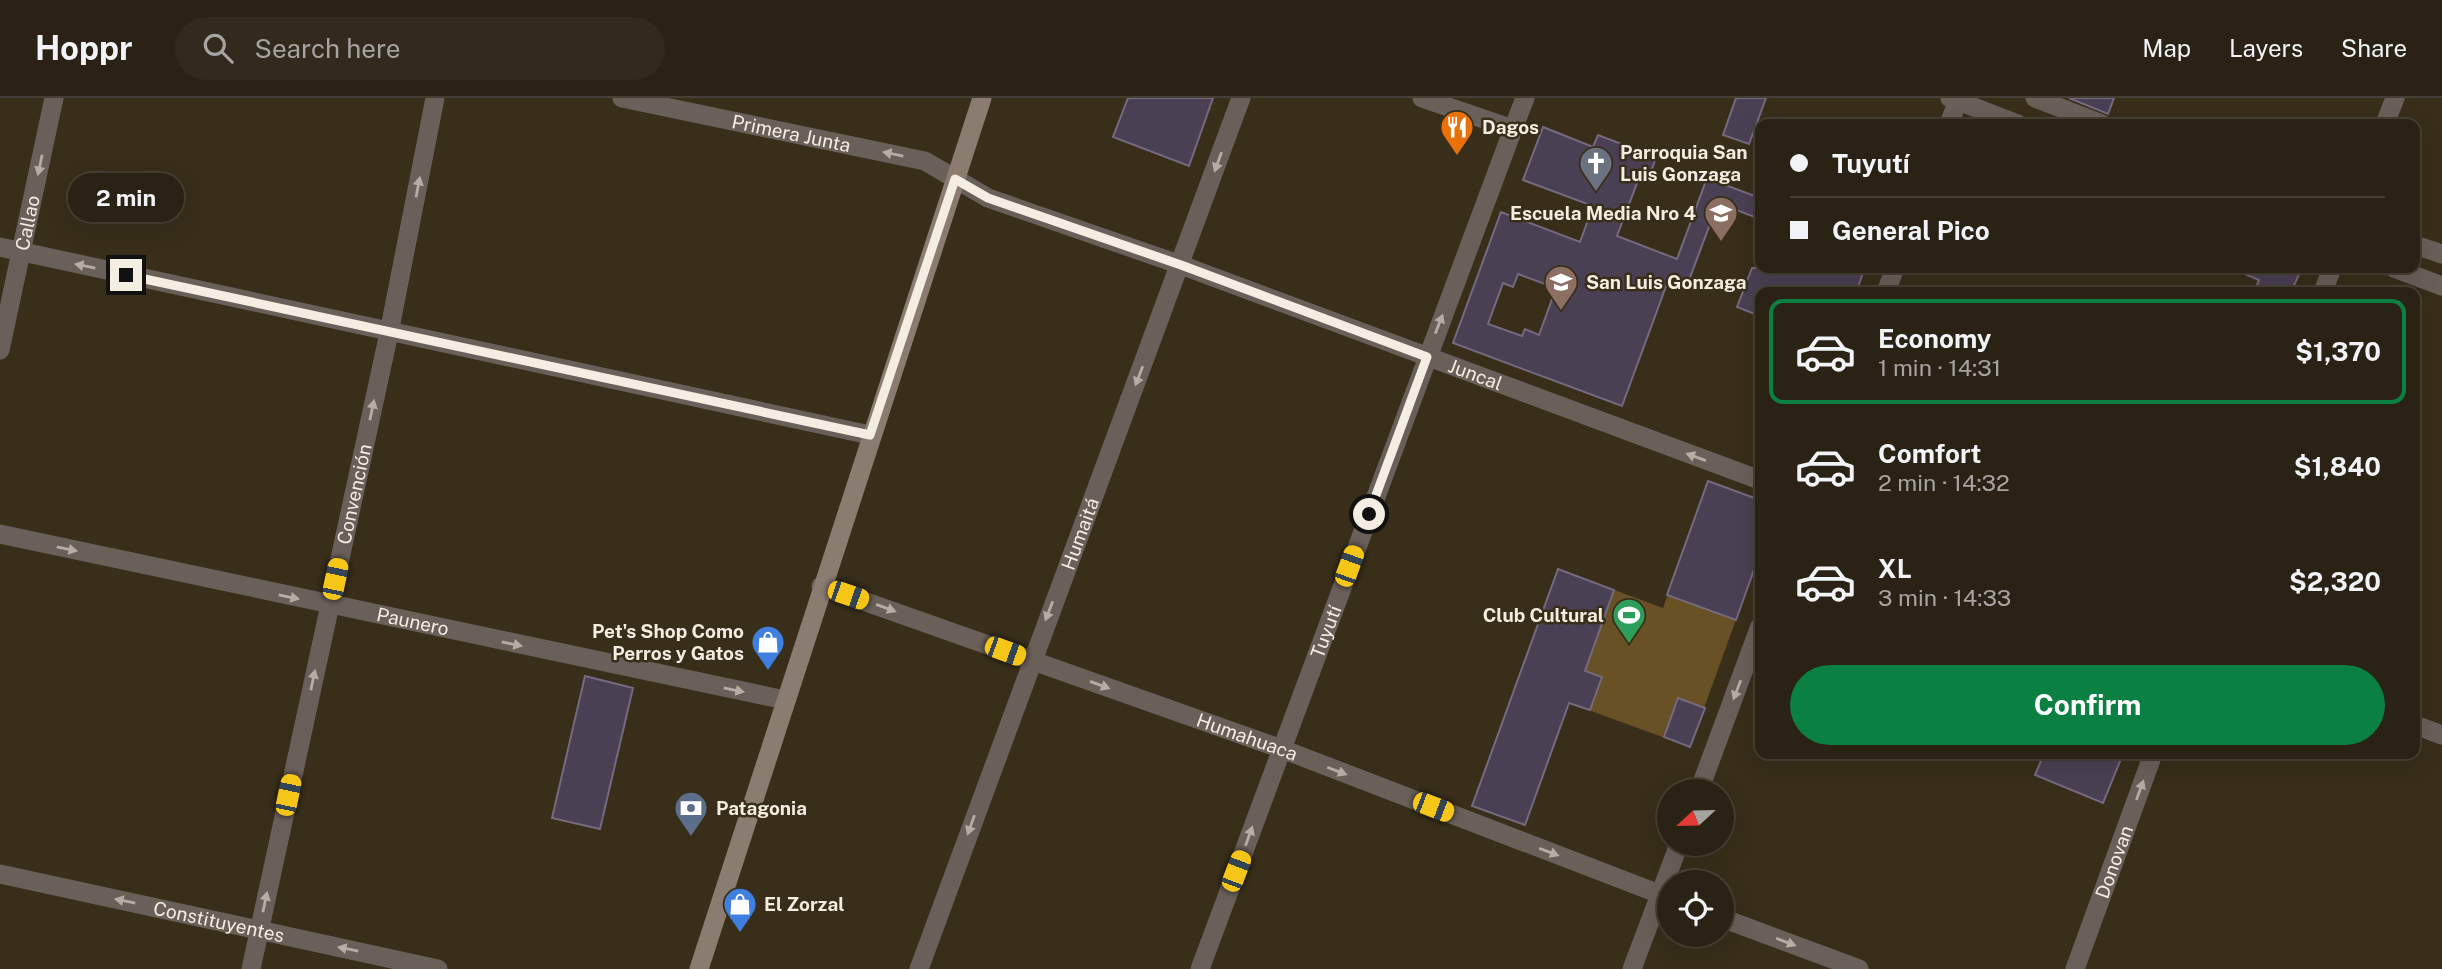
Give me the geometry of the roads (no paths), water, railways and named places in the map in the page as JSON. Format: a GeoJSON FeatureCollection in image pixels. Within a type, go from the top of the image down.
{"type":"FeatureCollection","features":[{"type":"Feature","properties":{"kind":"main road"},"geometry":{"type":"LineString","coordinates":[[699,969],[870,435],[982,98]]}},
{"type":"Feature","properties":{"kind":"street","name":"Callao"},"geometry":{"type":"LineString","coordinates":[[0,350],[54,98]]}},
{"type":"Feature","properties":{"kind":"street","name":"Convención"},"geometry":{"type":"LineString","coordinates":[[251,969],[389,333],[435,98]]}},
{"type":"Feature","properties":{"kind":"street","name":"Primera Junta"},"geometry":{"type":"LineString","coordinates":[[622,98],[925,161],[955,179]]}},
{"type":"Feature","properties":{"kind":"street","name":"Humaitá"},"geometry":{"type":"LineString","coordinates":[[919,969],[1241,98]]}},
{"type":"Feature","properties":{"kind":"street"},"geometry":{"type":"LineString","coordinates":[[1422,98],[1513,129]]}},
{"type":"Feature","properties":{"kind":"street","name":"Tuyutí"},"geometry":{"type":"LineString","coordinates":[[1200,969],[1525,98]]}},
{"type":"Feature","properties":{"kind":"street"},"geometry":{"type":"LineString","coordinates":[[2035,98],[2089,119]]}},
{"type":"Feature","properties":{"kind":"street"},"geometry":{"type":"LineString","coordinates":[[2387,119],[2395,98]]}},
{"type":"Feature","properties":{"kind":"street"},"geometry":{"type":"LineString","coordinates":[[1950,119],[1955,99],[2005,119]]}},
{"type":"Feature","properties":{"kind":"street","name":"Juncal"},"geometry":{"type":"LineString","coordinates":[[955,179],[988,198],[1181,265],[1755,478]]}},
{"type":"Feature","properties":{"kind":"street"},"geometry":{"type":"LineString","coordinates":[[0,247],[870,435]]}},
{"type":"Feature","properties":{"kind":"street"},"geometry":{"type":"LineString","coordinates":[[2420,247],[2442,254]]}},
{"type":"Feature","properties":{"kind":"street"},"geometry":{"type":"LineString","coordinates":[[2407,273],[2442,286]]}},
{"type":"Feature","properties":{"kind":"street","name":"Paunero"},"geometry":{"type":"LineString","coordinates":[[0,534],[329,606],[785,700]]}},
{"type":"Feature","properties":{"kind":"street","name":"Humahuaca"},"geometry":{"type":"LineString","coordinates":[[821,586],[1282,749],[1657,893]]}},
{"type":"Feature","properties":{"kind":"street"},"geometry":{"type":"LineString","coordinates":[[1703,779],[1755,640]]}},
{"type":"Feature","properties":{"kind":"street"},"geometry":{"type":"LineString","coordinates":[[2420,727],[2442,735]]}},
{"type":"Feature","properties":{"kind":"street","name":"Donovan"},"geometry":{"type":"LineString","coordinates":[[2075,969],[2151,759]]}},
{"type":"Feature","properties":{"kind":"street","name":"Constituyentes"},"geometry":{"type":"LineString","coordinates":[[0,874],[438,969]]}},
{"type":"Feature","properties":{"kind":"street"},"geometry":{"type":"LineString","coordinates":[[1632,969],[1657,914]]}},
{"type":"Feature","properties":{"kind":"street"},"geometry":{"type":"LineString","coordinates":[[1734,922],[1859,969]]}},
{"type":"Feature","properties":{"kind":"place","name":"Dagos"},"geometry":{"type":"Point","coordinates":[1457,157]}},
{"type":"Feature","properties":{"kind":"place","name":"Parroquia San Luis Gonzaga"},"geometry":{"type":"Point","coordinates":[1596,193]}},
{"type":"Feature","properties":{"kind":"place","name":"Escuela Media Nro 4"},"geometry":{"type":"Point","coordinates":[1721,243]}},
{"type":"Feature","properties":{"kind":"place","name":"San Luis Gonzaga"},"geometry":{"type":"Point","coordinates":[1561,312]}},
{"type":"Feature","properties":{"kind":"place","name":"Club Cultural"},"geometry":{"type":"Point","coordinates":[1629,645]}},
{"type":"Feature","properties":{"kind":"place","name":"Pet's Shop Como Perros y Gatos"},"geometry":{"type":"Point","coordinates":[768,672]}},
{"type":"Feature","properties":{"kind":"place","name":"Patagonia"},"geometry":{"type":"Point","coordinates":[691,838]}},
{"type":"Feature","properties":{"kind":"place","name":"El Zorzal"},"geometry":{"type":"Point","coordinates":[740,934]}}]}
